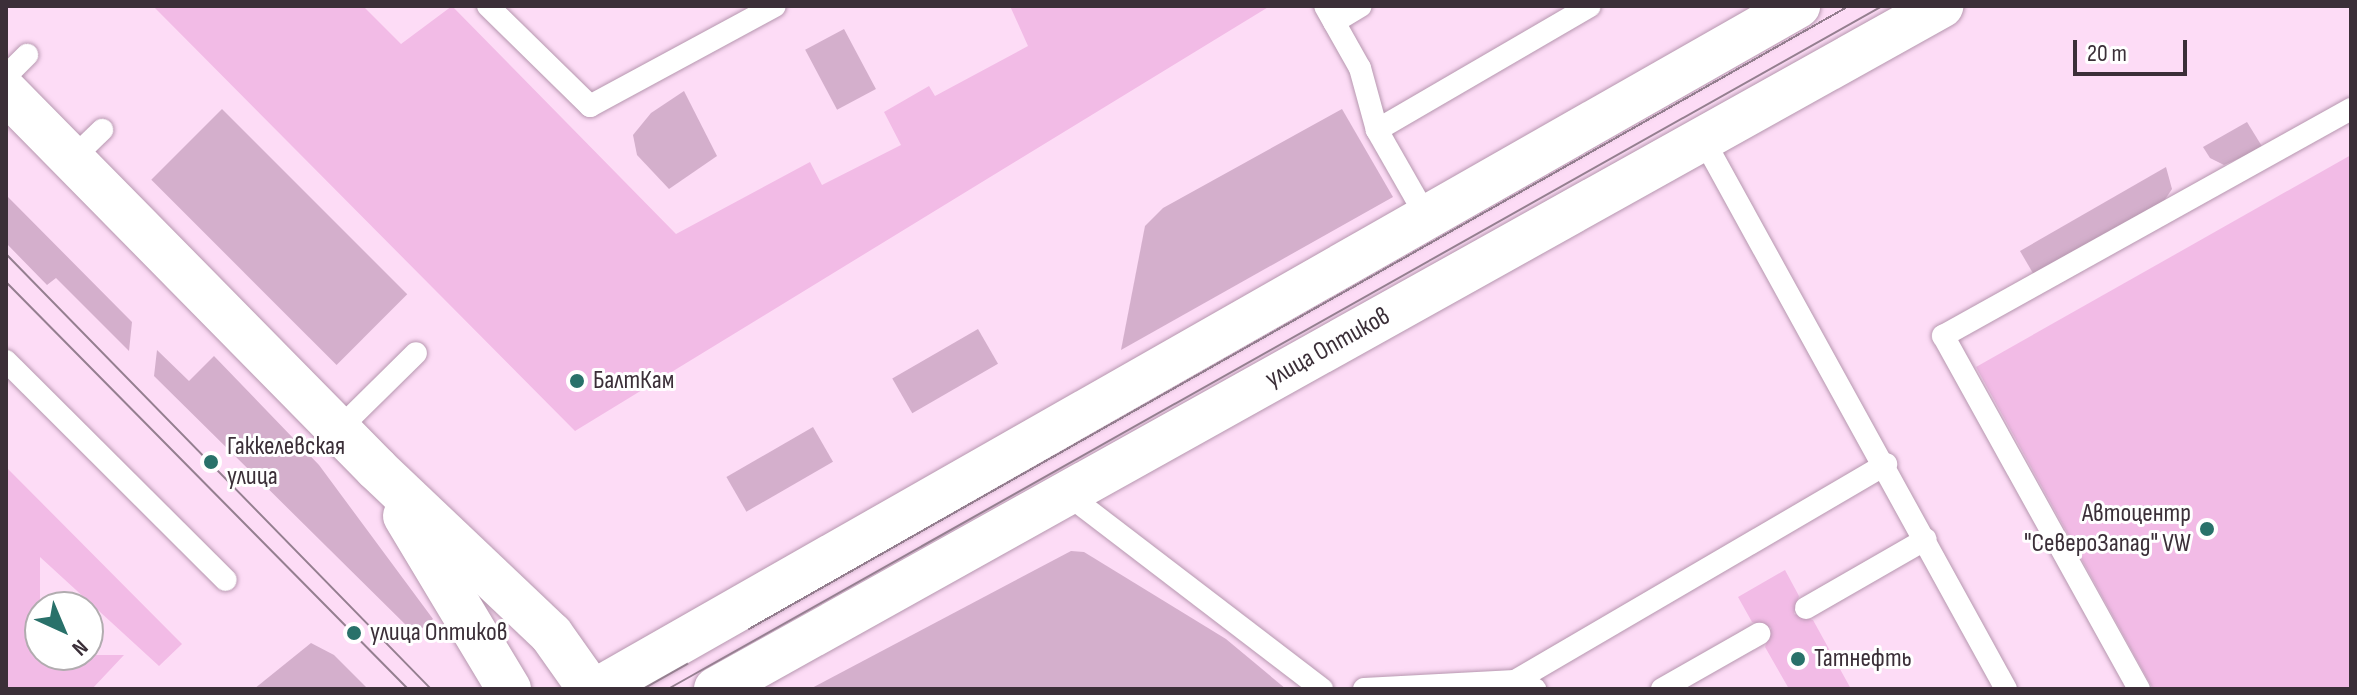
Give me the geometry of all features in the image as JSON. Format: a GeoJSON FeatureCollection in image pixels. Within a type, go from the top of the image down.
{"type":"FeatureCollection","features":[{"type":"Feature","properties":{"kind":"main road"},"geometry":{"type":"LineString","coordinates":[[598,689],[1798,6]]}},
{"type":"Feature","properties":{"kind":"main road","name":"улица Оптиков"},"geometry":{"type":"LineString","coordinates":[[716,689],[1941,6]]}},
{"type":"Feature","properties":{"kind":"main road"},"geometry":{"type":"LineString","coordinates":[[17,73],[87,145],[377,469],[551,634],[590,689]]}},
{"type":"Feature","properties":{"kind":"main road"},"geometry":{"type":"LineString","coordinates":[[377,469],[509,689]]}},
{"type":"Feature","properties":{"kind":"lane"},"geometry":{"type":"LineString","coordinates":[[488,6],[590,106],[775,6]]}},
{"type":"Feature","properties":{"kind":"lane"},"geometry":{"type":"LineString","coordinates":[[1361,6],[1329,14],[1360,68],[1377,130],[1426,216]]}},
{"type":"Feature","properties":{"kind":"lane"},"geometry":{"type":"LineString","coordinates":[[1377,130],[1590,6]]}},
{"type":"Feature","properties":{"kind":"lane"},"geometry":{"type":"LineString","coordinates":[[6,76],[17,73]]}},
{"type":"Feature","properties":{"kind":"lane"},"geometry":{"type":"LineString","coordinates":[[2139,689],[1943,336],[2351,109]]}},
{"type":"Feature","properties":{"kind":"lane"},"geometry":{"type":"LineString","coordinates":[[1703,139],[1886,464],[2006,689]]}},
{"type":"Feature","properties":{"kind":"lane"},"geometry":{"type":"LineString","coordinates":[[339,429],[416,353]]}},
{"type":"Feature","properties":{"kind":"lane"},"geometry":{"type":"LineString","coordinates":[[6,361],[226,580]]}},
{"type":"Feature","properties":{"kind":"lane"},"geometry":{"type":"LineString","coordinates":[[1364,689],[1525,685],[1886,464]]}},
{"type":"Feature","properties":{"kind":"lane"},"geometry":{"type":"LineString","coordinates":[[1067,494],[1322,689]]}},
{"type":"Feature","properties":{"kind":"lane"},"geometry":{"type":"LineString","coordinates":[[1806,608],[1926,539]]}},
{"type":"Feature","properties":{"kind":"lane"},"geometry":{"type":"LineString","coordinates":[[1662,689],[1759,634]]}},
{"type":"Feature","properties":{"kind":"shaded area"},"geometry":{"type":"Polygon","coordinates":[[[844,29],[876,89],[837,110],[805,50],[844,29]]]}},
{"type":"Feature","properties":{"kind":"shaded area"},"geometry":{"type":"Polygon","coordinates":[[[684,91],[717,156],[669,189],[637,155],[633,135],[651,113],[684,91]]]}},
{"type":"Feature","properties":{"kind":"shaded area"},"geometry":{"type":"Polygon","coordinates":[[[222,109],[407,294],[337,365],[151,180],[222,109]]]}},
{"type":"Feature","properties":{"kind":"shaded area"},"geometry":{"type":"Polygon","coordinates":[[[1342,109],[1393,197],[1121,350],[1145,226],[1163,208],[1342,109]]]}},
{"type":"Feature","properties":{"kind":"shaded area"},"geometry":{"type":"Polygon","coordinates":[[[2247,122],[2263,148],[2224,165],[2210,158],[2203,147],[2247,122]]]}},
{"type":"Feature","properties":{"kind":"shaded area"},"geometry":{"type":"Polygon","coordinates":[[[2166,167],[2172,189],[2164,201],[2034,275],[2020,251],[2166,167]]]}},
{"type":"Feature","properties":{"kind":"shaded area"},"geometry":{"type":"Polygon","coordinates":[[[6,195],[132,322],[129,351],[56,278],[47,285],[6,243],[6,195]]]}},
{"type":"Feature","properties":{"kind":"shaded area"},"geometry":{"type":"Polygon","coordinates":[[[978,329],[998,364],[912,413],[892,378],[978,329]]]}},
{"type":"Feature","properties":{"kind":"shaded area"},"geometry":{"type":"Polygon","coordinates":[[[157,350],[189,381],[214,356],[319,465],[433,619],[415,634],[154,376],[157,350]]]}},
{"type":"Feature","properties":{"kind":"shaded area"},"geometry":{"type":"Polygon","coordinates":[[[813,427],[833,462],[746,512],[726,477],[813,427]]]}},
{"type":"Feature","properties":{"kind":"shaded area"},"geometry":{"type":"Polygon","coordinates":[[[1071,551],[1084,552],[1226,639],[1286,689],[810,689],[1071,551]]]}},
{"type":"Feature","properties":{"kind":"shaded area"},"geometry":{"type":"Polygon","coordinates":[[[311,643],[334,655],[368,689],[254,689],[311,643]]]}},
{"type":"Feature","properties":{"kind":"building"},"geometry":{"type":"Polygon","coordinates":[[[153,6],[363,6],[401,44],[452,6],[676,234],[810,162],[822,185],[901,145],[884,112],[929,86],[935,96],[1028,46],[1010,6],[1270,6],[575,431],[153,6]]]}},
{"type":"Feature","properties":{"kind":"building","name":"Автоцентр \"СевероЗапад\" VW"},"geometry":{"type":"Polygon","coordinates":[[[2351,155],[2351,689],[2153,689],[1976,367],[2351,155]]]}},
{"type":"Feature","properties":{"kind":"building"},"geometry":{"type":"Polygon","coordinates":[[[6,467],[182,644],[159,666],[104,616],[104,591],[77,591],[40,557],[40,591],[24,591],[24,671],[104,671],[104,655],[124,655],[92,689],[6,689],[6,467]]]}},
{"type":"Feature","properties":{"kind":"building"},"geometry":{"type":"Polygon","coordinates":[[[1785,570],[1799,596],[1794,614],[1813,620],[1851,689],[1789,689],[1765,647],[1771,628],[1752,622],[1738,597],[1785,570]]]}},
{"type":"Feature","properties":{"kind":"tram line"},"geometry":{"type":"LineString","coordinates":[[749,629],[1849,6]]}},
{"type":"Feature","properties":{"kind":"tram line"},"geometry":{"type":"LineString","coordinates":[[668,689],[1882,6]]}},
{"type":"Feature","properties":{"kind":"tram line"},"geometry":{"type":"LineString","coordinates":[[6,254],[431,689]]}},
{"type":"Feature","properties":{"kind":"tram line"},"geometry":{"type":"LineString","coordinates":[[6,282],[408,689]]}},
{"type":"Feature","properties":{"kind":"tram line"},"geometry":{"type":"LineString","coordinates":[[643,689],[687,664]]}},
{"type":"Feature","properties":{"kind":"place","name":"БалтКам"},"geometry":{"type":"Point","coordinates":[577,381]}},
{"type":"Feature","properties":{"kind":"place","name":"Гаккелевская улица"},"geometry":{"type":"Point","coordinates":[211,462]}},
{"type":"Feature","properties":{"kind":"place","name":"Автоцентр \"СевероЗапад\" VW"},"geometry":{"type":"Point","coordinates":[2207,529]}},
{"type":"Feature","properties":{"kind":"place","name":"улица Оптиков"},"geometry":{"type":"Point","coordinates":[354,633]}},
{"type":"Feature","properties":{"kind":"place","name":"Татнефть"},"geometry":{"type":"Point","coordinates":[1798,659]}}]}
